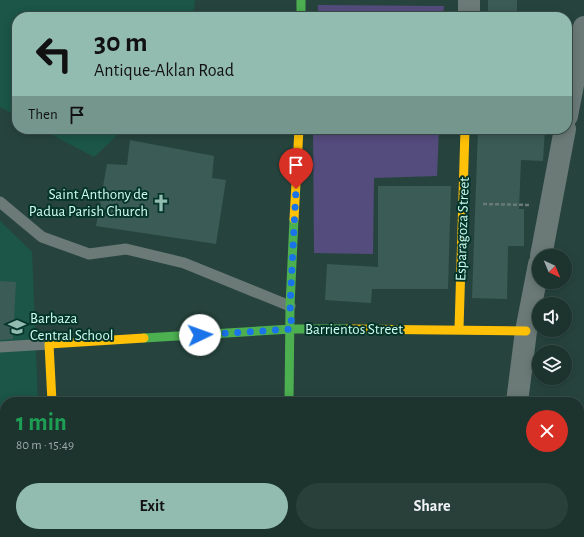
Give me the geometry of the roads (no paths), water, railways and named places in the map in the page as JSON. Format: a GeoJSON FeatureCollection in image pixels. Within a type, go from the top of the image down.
{"type":"FeatureCollection","features":[{"type":"Feature","properties":{"kind":"street"},"geometry":{"type":"LineString","coordinates":[[301,0],[301,12]]}},
{"type":"Feature","properties":{"kind":"street"},"geometry":{"type":"LineString","coordinates":[[469,0],[469,12]]}},
{"type":"Feature","properties":{"kind":"street"},"geometry":{"type":"LineString","coordinates":[[572,90],[584,27]]}},
{"type":"Feature","properties":{"kind":"street"},"geometry":{"type":"LineString","coordinates":[[289,397],[292,329],[290,306],[300,134]]}},
{"type":"Feature","properties":{"kind":"street","name":"Esparagoza Street"},"geometry":{"type":"LineString","coordinates":[[459,329],[465,134]]}},
{"type":"Feature","properties":{"kind":"street"},"geometry":{"type":"LineString","coordinates":[[541,249],[564,134]]}},
{"type":"Feature","properties":{"kind":"street"},"geometry":{"type":"LineString","coordinates":[[518,397],[526,330],[534,289]]}},
{"type":"Feature","properties":{"kind":"street","name":"Barrientos Street"},"geometry":{"type":"LineString","coordinates":[[49,344],[292,329],[526,330]]}},
{"type":"Feature","properties":{"kind":"street"},"geometry":{"type":"LineString","coordinates":[[49,344],[52,397]]}},
{"type":"Feature","properties":{"kind":"lane"},"geometry":{"type":"LineString","coordinates":[[0,202],[42,237],[89,254],[126,249],[184,263],[290,306]]}},
{"type":"Feature","properties":{"kind":"lane"},"geometry":{"type":"LineString","coordinates":[[0,346],[49,344]]}},
{"type":"Feature","properties":{"kind":"place","name":"Saint Anthony de Padua Parish Church"},"geometry":{"type":"Point","coordinates":[161,203]}},
{"type":"Feature","properties":{"kind":"place","name":"Barbaza Central School"},"geometry":{"type":"Point","coordinates":[17,327]}}]}
